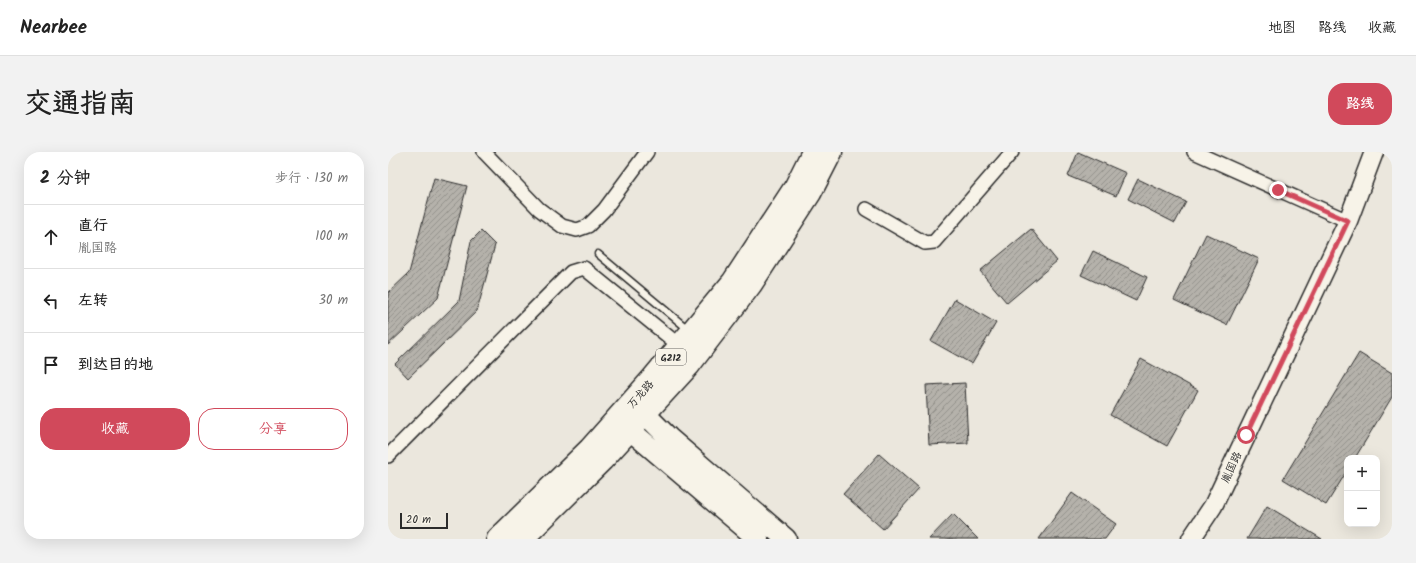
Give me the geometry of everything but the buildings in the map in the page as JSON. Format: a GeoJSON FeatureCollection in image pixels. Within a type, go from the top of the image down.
{"type":"FeatureCollection","features":[{"type":"Feature","properties":{"kind":"highway","name":"万龙路"},"geometry":{"type":"LineString","coordinates":[[498,539],[590,449],[631,416],[689,365],[695,340],[796,186],[813,152]]}},
{"type":"Feature","properties":{"kind":"highway","name":"万龙路"},"geometry":{"type":"LineString","coordinates":[[695,340],[751,284],[810,193],[831,152]]}},
{"type":"Feature","properties":{"kind":"highway","name":"万龙路"},"geometry":{"type":"LineString","coordinates":[[522,539],[602,460],[631,416]]}},
{"type":"Feature","properties":{"kind":"main road","name":"胤国路"},"geometry":{"type":"LineString","coordinates":[[1191,539],[1213,506],[1348,221],[1374,152]]}},
{"type":"Feature","properties":{"kind":"main road"},"geometry":{"type":"LineString","coordinates":[[631,416],[758,539]]}},
{"type":"Feature","properties":{"kind":"main road"},"geometry":{"type":"LineString","coordinates":[[631,416],[669,438],[786,539]]}},
{"type":"Feature","properties":{"kind":"street"},"geometry":{"type":"LineString","coordinates":[[484,152],[539,209],[562,226],[577,230],[588,226],[604,210],[648,152]]}},
{"type":"Feature","properties":{"kind":"street"},"geometry":{"type":"LineString","coordinates":[[866,209],[925,242],[934,242],[1012,152]]}},
{"type":"Feature","properties":{"kind":"street"},"geometry":{"type":"LineString","coordinates":[[1194,152],[1348,221]]}},
{"type":"Feature","properties":{"kind":"street"},"geometry":{"type":"LineString","coordinates":[[388,456],[571,272],[584,268],[695,340]]}},
{"type":"Feature","properties":{"kind":"lane"},"geometry":{"type":"LineString","coordinates":[[598,254],[695,340]]}},
{"type":"Feature","properties":{"kind":"route"},"geometry":{"type":"LineString","coordinates":[[1246,435],[1348,221],[1278,190]]}}]}
